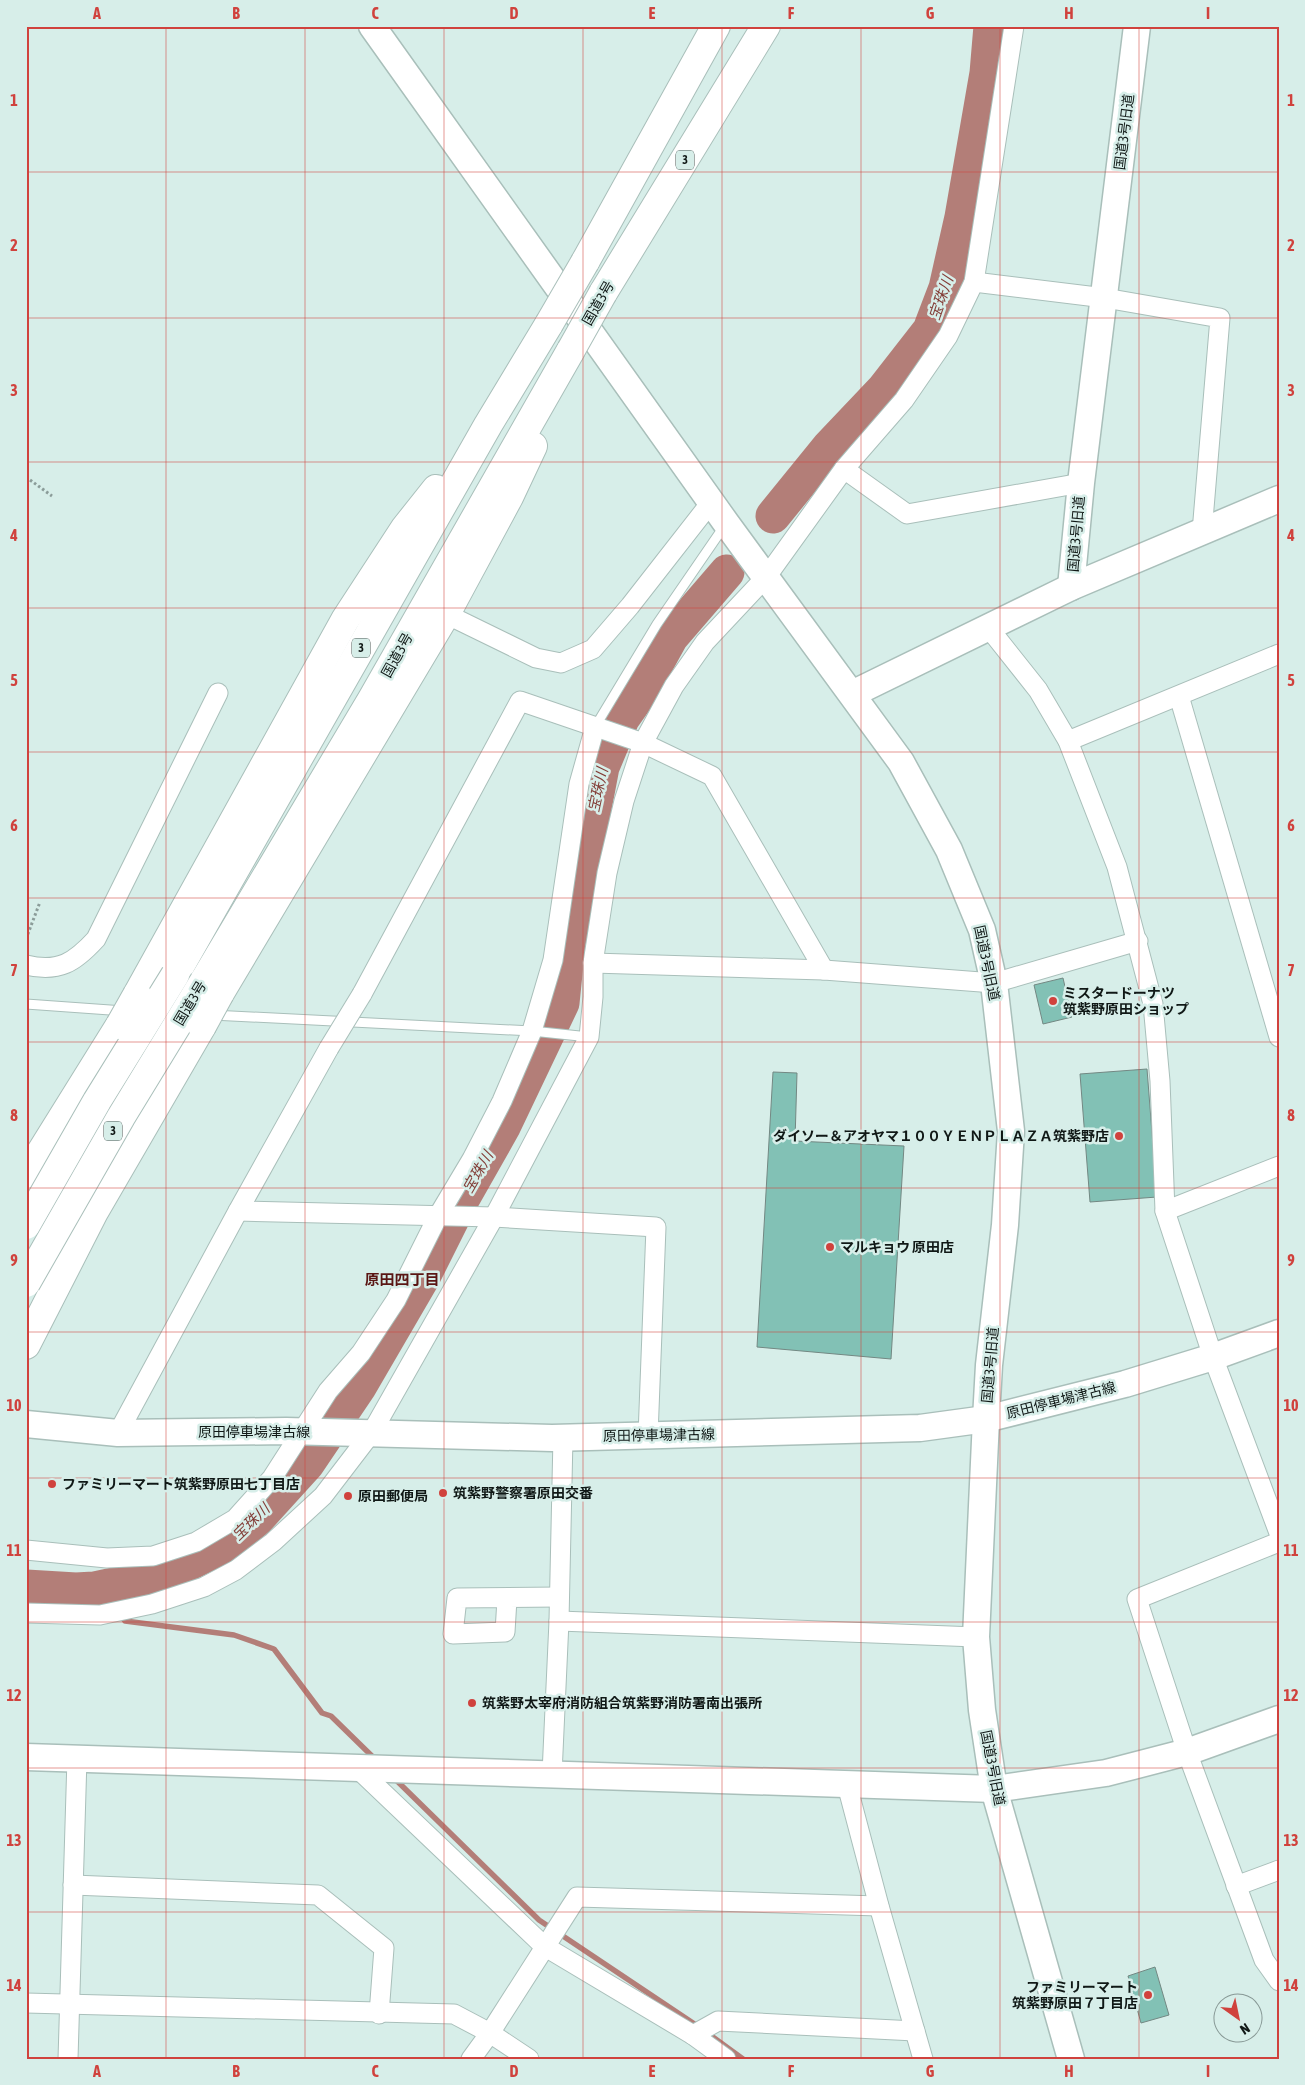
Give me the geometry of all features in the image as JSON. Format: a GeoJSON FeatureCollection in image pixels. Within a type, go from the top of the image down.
{"type":"FeatureCollection","features":[{"type":"Feature","properties":{"kind":"highway","name":"国道3号"},"geometry":{"type":"LineString","coordinates":[[26,1225],[97,1101],[175,974],[488,426],[585,262],[716,26]]}},
{"type":"Feature","properties":{"kind":"highway","name":"国道3号"},"geometry":{"type":"LineString","coordinates":[[26,1283],[122,1117],[212,987],[550,384],[603,293],[766,26]]}},
{"type":"Feature","properties":{"kind":"highway"},"geometry":{"type":"LineString","coordinates":[[26,1345],[94,1212],[202,1026],[212,987],[446,614],[509,497],[545,421],[550,384]]}},
{"type":"Feature","properties":{"kind":"highway"},"geometry":{"type":"LineString","coordinates":[[26,1176],[120,1025],[345,620],[405,528],[488,426]]}},
{"type":"Feature","properties":{"kind":"street"},"geometry":{"type":"LineString","coordinates":[[372,26],[726,523],[767,576],[852,694]]}},
{"type":"Feature","properties":{"kind":"street"},"geometry":{"type":"LineString","coordinates":[[26,1613],[100,1615],[152,1604],[204,1587],[236,1570],[273,1542],[323,1496],[372,1432],[494,1217],[589,1037],[593,997],[593,963],[607,873],[624,801],[644,743],[674,686],[705,642],[767,576],[844,470],[904,400],[948,336],[974,282],[1014,26]]}},
{"type":"Feature","properties":{"kind":"street","name":"国道3号旧道"},"geometry":{"type":"LineString","coordinates":[[1072,2059],[994,1789],[982,1710],[976,1637],[989,1365],[1005,1225],[1011,1131],[994,983],[982,930],[949,850],[901,762],[852,694],[1071,587],[1081,483],[1137,26]]}},
{"type":"Feature","properties":{"kind":"street"},"geometry":{"type":"LineString","coordinates":[[974,282],[1105,298],[1220,318],[1202,532]]}},
{"type":"Feature","properties":{"kind":"street"},"geometry":{"type":"LineString","coordinates":[[844,470],[907,514],[1081,483]]}},
{"type":"Feature","properties":{"kind":"street"},"geometry":{"type":"LineString","coordinates":[[1071,587],[1279,499]]}},
{"type":"Feature","properties":{"kind":"street"},"geometry":{"type":"LineString","coordinates":[[446,614],[536,658],[561,663],[593,649],[630,606],[712,501]]}},
{"type":"Feature","properties":{"kind":"street"},"geometry":{"type":"LineString","coordinates":[[988,627],[1038,690],[1068,742],[1117,867],[1154,1004],[1160,1081],[1165,1211],[1213,1358],[1279,1532]]}},
{"type":"Feature","properties":{"kind":"street"},"geometry":{"type":"LineString","coordinates":[[1068,742],[1279,654]]}},
{"type":"Feature","properties":{"kind":"street"},"geometry":{"type":"LineString","coordinates":[[26,965],[42,969],[63,966],[80,957],[96,939],[218,693]]}},
{"type":"Feature","properties":{"kind":"street"},"geometry":{"type":"LineString","coordinates":[[1179,696],[1278,1030]]}},
{"type":"Feature","properties":{"kind":"street"},"geometry":{"type":"LineString","coordinates":[[118,1433],[238,1211],[329,1048],[362,994],[520,701],[644,743],[712,776],[824,970]]}},
{"type":"Feature","properties":{"kind":"street"},"geometry":{"type":"LineString","coordinates":[[26,1550],[116,1558],[152,1556],[196,1542],[235,1520],[272,1478],[328,1391],[361,1353],[396,1300],[438,1216],[472,1160],[502,1101],[532,1031],[553,960],[580,784],[595,727]]}},
{"type":"Feature","properties":{"kind":"street"},"geometry":{"type":"LineString","coordinates":[[593,963],[824,970],[994,983],[1138,941]]}},
{"type":"Feature","properties":{"kind":"street"},"geometry":{"type":"LineString","coordinates":[[1165,1211],[1279,1166]]}},
{"type":"Feature","properties":{"kind":"street"},"geometry":{"type":"LineString","coordinates":[[238,1211],[494,1217],[656,1228],[648,1436]]}},
{"type":"Feature","properties":{"kind":"street","name":"原田停車場津古線"},"geometry":{"type":"LineString","coordinates":[[26,1424],[118,1433],[302,1431],[563,1437],[920,1428],[986,1419],[1125,1384],[1213,1358],[1279,1333]]}},
{"type":"Feature","properties":{"kind":"street"},"geometry":{"type":"LineString","coordinates":[[552,1774],[559,1621],[563,1437]]}},
{"type":"Feature","properties":{"kind":"street"},"geometry":{"type":"LineString","coordinates":[[1279,1542],[1137,1599],[1187,1752],[1236,1886],[1264,1960],[1279,1981]]}},
{"type":"Feature","properties":{"kind":"street"},"geometry":{"type":"LineString","coordinates":[[507,1599],[559,1597]]}},
{"type":"Feature","properties":{"kind":"street"},"geometry":{"type":"LineString","coordinates":[[559,1621],[976,1637]]}},
{"type":"Feature","properties":{"kind":"street"},"geometry":{"type":"LineString","coordinates":[[26,1757],[994,1789],[1106,1773],[1187,1752],[1279,1719]]}},
{"type":"Feature","properties":{"kind":"street"},"geometry":{"type":"LineString","coordinates":[[68,2059],[77,1758]]}},
{"type":"Feature","properties":{"kind":"street"},"geometry":{"type":"LineString","coordinates":[[356,1767],[544,1946],[693,2035],[726,2059]]}},
{"type":"Feature","properties":{"kind":"street"},"geometry":{"type":"LineString","coordinates":[[847,1785],[879,1906],[923,2059]]}},
{"type":"Feature","properties":{"kind":"street"},"geometry":{"type":"LineString","coordinates":[[1236,1886],[1279,1870]]}},
{"type":"Feature","properties":{"kind":"street"},"geometry":{"type":"LineString","coordinates":[[73,1884],[318,1895],[384,1948],[379,2014]]}},
{"type":"Feature","properties":{"kind":"street"},"geometry":{"type":"LineString","coordinates":[[471,2059],[490,2033],[577,1897],[879,1906]]}},
{"type":"Feature","properties":{"kind":"street"},"geometry":{"type":"LineString","coordinates":[[26,2003],[379,2014],[454,2014],[490,2033],[529,2059]]}},
{"type":"Feature","properties":{"kind":"street"},"geometry":{"type":"LineString","coordinates":[[693,2035],[718,2021],[915,2031]]}},
{"type":"Feature","properties":{"kind":"lane"},"geometry":{"type":"LineString","coordinates":[[595,727],[653,631],[726,523]]}},
{"type":"Feature","properties":{"kind":"lane"},"geometry":{"type":"LineString","coordinates":[[26,1004],[166,1013],[532,1031],[589,1037]]}},
{"type":"Feature","properties":{"kind":"path"},"geometry":{"type":"LineString","coordinates":[[26,477],[52,496]]}},
{"type":"Feature","properties":{"kind":"path"},"geometry":{"type":"LineString","coordinates":[[26,939],[40,902]]}},
{"type":"Feature","properties":{"kind":"building","name":"ミスタードーナツ 筑紫野原田ショップ"},"geometry":{"type":"Polygon","coordinates":[[[1063,978],[1072,1017],[1043,1024],[1034,985],[1063,978]]]}},
{"type":"Feature","properties":{"kind":"building","name":"ダイソー＆アオヤマ１００ＹＥＮＰＬＡＺＡ筑紫野店"},"geometry":{"type":"Polygon","coordinates":[[[1147,1069],[1157,1197],[1090,1202],[1080,1074],[1147,1069]]]}},
{"type":"Feature","properties":{"kind":"building","name":"マルキョウ 原田店"},"geometry":{"type":"Polygon","coordinates":[[[773,1072],[797,1073],[795,1141],[904,1146],[891,1359],[757,1347],[773,1072]]]}},
{"type":"Feature","properties":{"kind":"building","name":"ファミリーマート 筑紫野原田７丁目店"},"geometry":{"type":"Polygon","coordinates":[[[1155,1967],[1169,2015],[1141,2023],[1128,1976],[1155,1967]]]}},
{"type":"Feature","properties":{"kind":"waterway","name":"宝珠川"},"geometry":{"type":"LineString","coordinates":[[773,516],[829,447],[884,389],[930,330],[946,288],[962,217],[987,73],[991,26]]}},
{"type":"Feature","properties":{"kind":"waterway","name":"宝珠川"},"geometry":{"type":"LineString","coordinates":[[26,1587],[76,1590],[94,1589],[169,1573],[230,1543],[257,1519],[307,1464],[359,1387],[423,1277],[460,1203],[503,1127],[562,1003],[568,944],[602,767],[622,719],[639,695],[671,637],[727,572]]}},
{"type":"Feature","properties":{"kind":"waterway"},"geometry":{"type":"LineString","coordinates":[[94,1589],[113,1608]]}},
{"type":"Feature","properties":{"kind":"waterway"},"geometry":{"type":"LineString","coordinates":[[120,1615],[125,1621],[234,1635],[274,1649],[322,1713],[331,1716],[375,1759]]}},
{"type":"Feature","properties":{"kind":"waterway"},"geometry":{"type":"LineString","coordinates":[[394,1778],[539,1920],[699,2027]]}},
{"type":"Feature","properties":{"kind":"waterway"},"geometry":{"type":"LineString","coordinates":[[706,2032],[743,2059]]}},
{"type":"Feature","properties":{"kind":"place","name":"ミスタードーナツ 筑紫野原田ショップ"},"geometry":{"type":"Point","coordinates":[1053,1001]}},
{"type":"Feature","properties":{"kind":"place","name":"ダイソー＆アオヤマ１００ＹＥＮＰＬＡＺＡ筑紫野店"},"geometry":{"type":"Point","coordinates":[1119,1136]}},
{"type":"Feature","properties":{"kind":"place","name":"マルキョウ 原田店"},"geometry":{"type":"Point","coordinates":[830,1247]}},
{"type":"Feature","properties":{"kind":"place","name":"ファミリーマート筑紫野原田七丁目店"},"geometry":{"type":"Point","coordinates":[52,1484]}},
{"type":"Feature","properties":{"kind":"place","name":"筑紫野警察署原田交番"},"geometry":{"type":"Point","coordinates":[443,1493]}},
{"type":"Feature","properties":{"kind":"place","name":"原田郵便局"},"geometry":{"type":"Point","coordinates":[348,1496]}},
{"type":"Feature","properties":{"kind":"place","name":"筑紫野太宰府消防組合筑紫野消防署南出張所"},"geometry":{"type":"Point","coordinates":[472,1703]}},
{"type":"Feature","properties":{"kind":"place","name":"ファミリーマート 筑紫野原田７丁目店"},"geometry":{"type":"Point","coordinates":[1148,1995]}},
{"type":"Feature","properties":{"kind":"district","name":"原田四丁目"},"geometry":{"type":"Point","coordinates":[402,1280]}}]}
